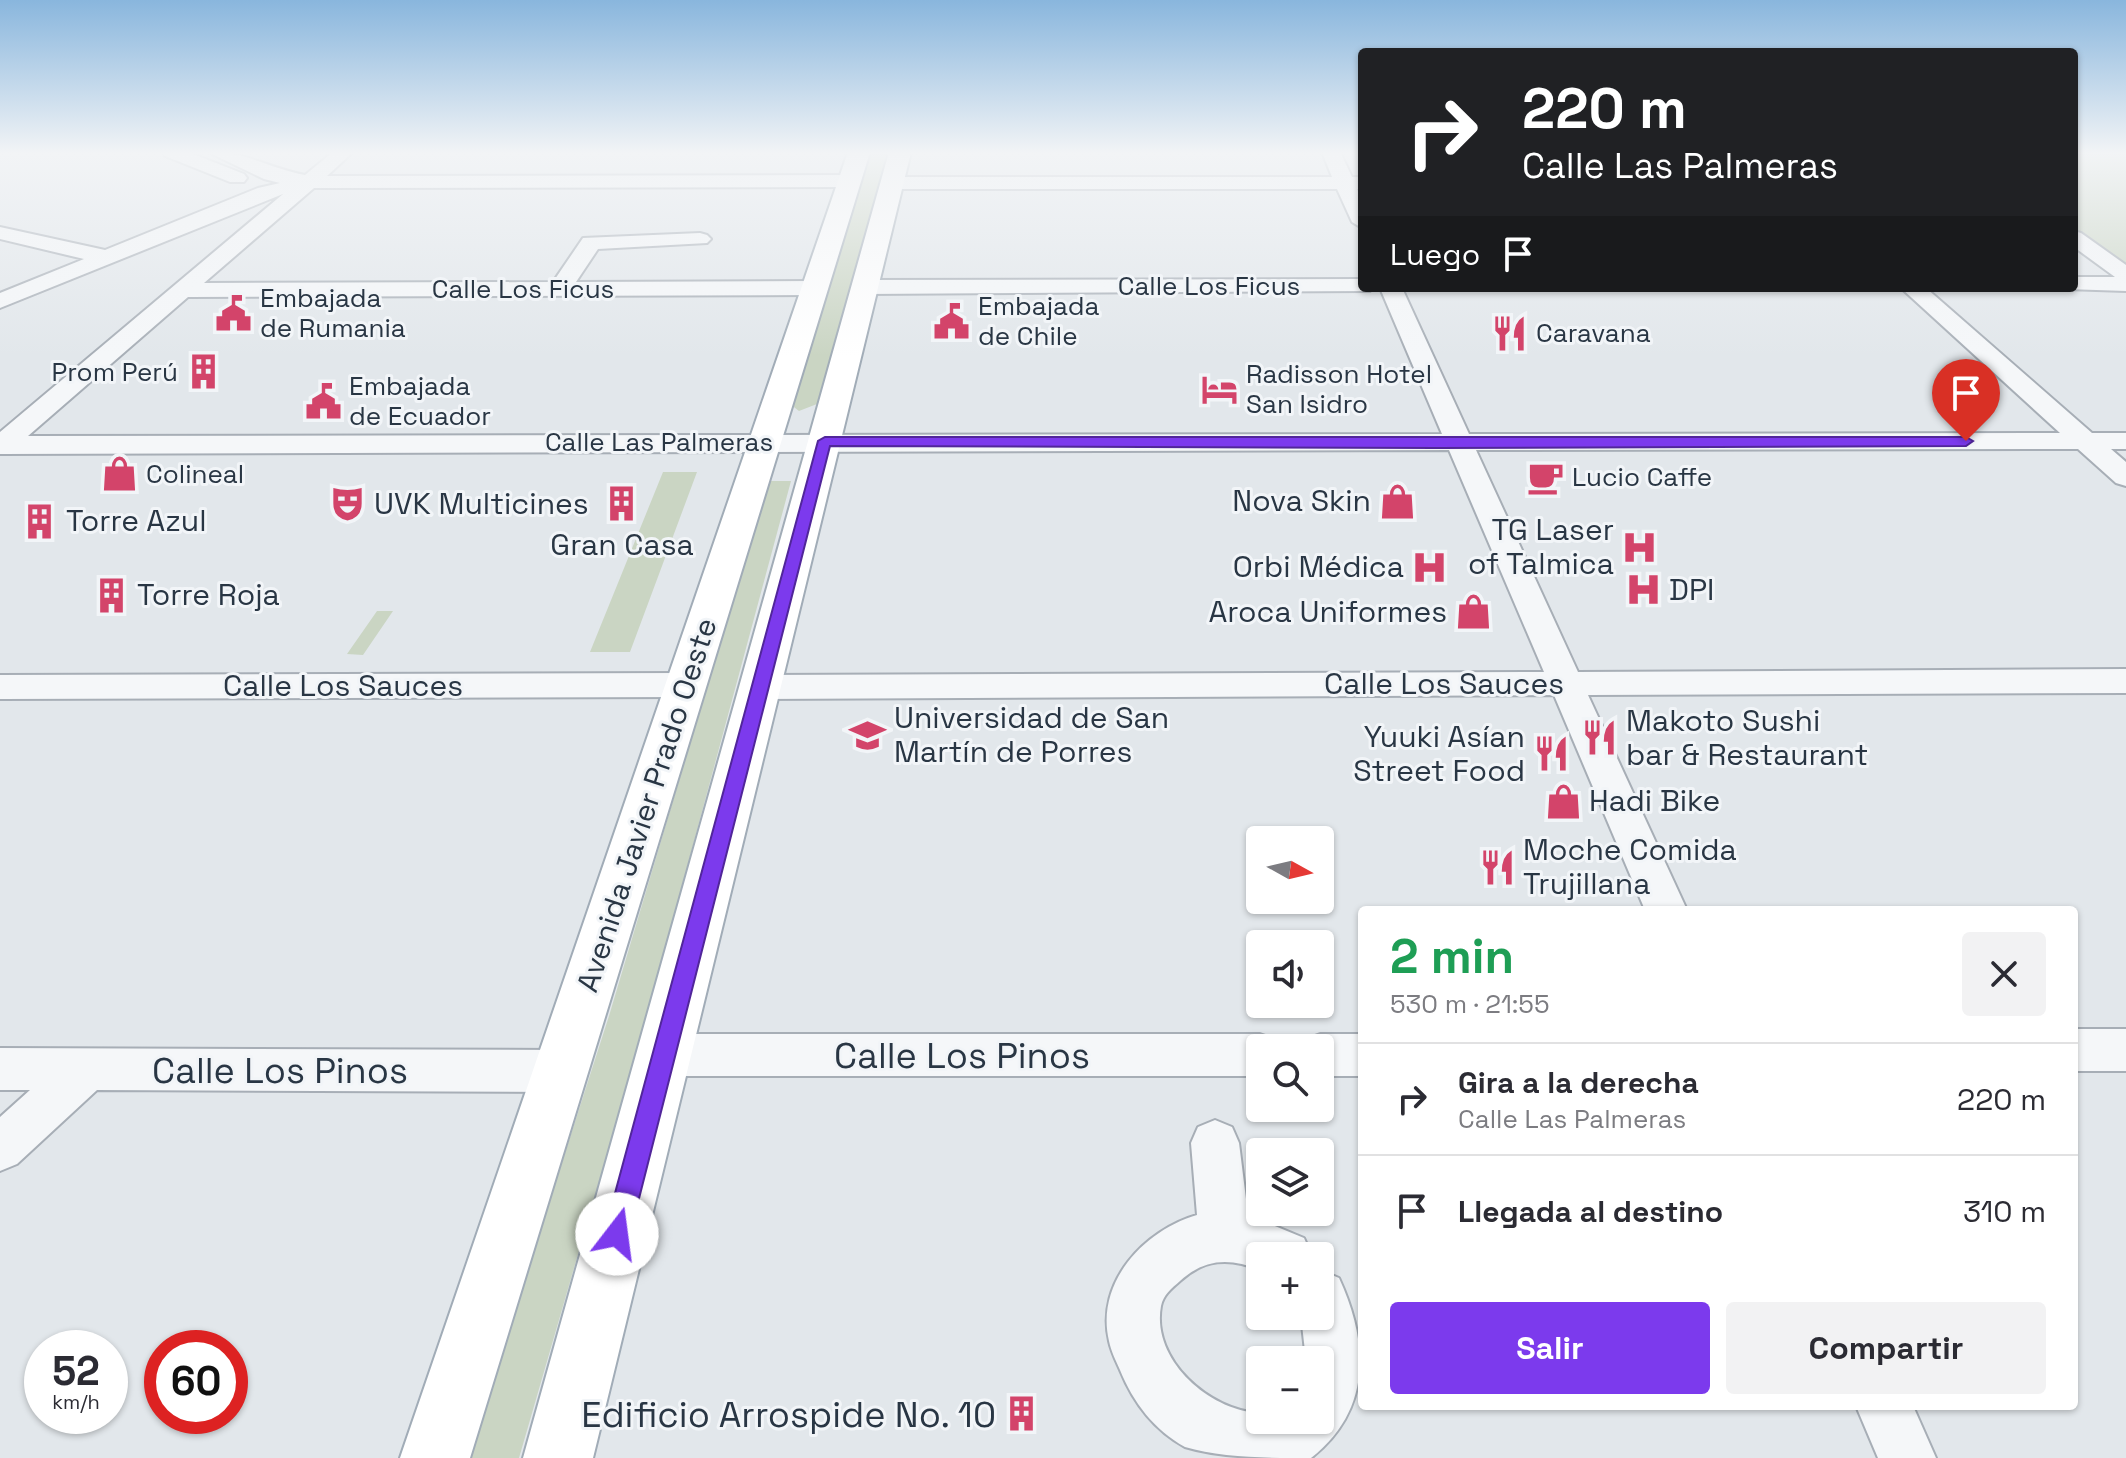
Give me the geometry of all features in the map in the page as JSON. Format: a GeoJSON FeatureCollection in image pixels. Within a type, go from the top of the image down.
{"type":"FeatureCollection","features":[{"type":"Feature","properties":{"kind":"main road","name":"Avenida Javier Prado Oeste"},"geometry":{"type":"LineString","coordinates":[[435,1458],[837,220]]}},
{"type":"Feature","properties":{"kind":"main road"},"geometry":{"type":"LineString","coordinates":[[558,1458],[881,220]]}},
{"type":"Feature","properties":{"kind":"street"},"geometry":{"type":"LineString","coordinates":[[0,301],[106,257],[209,220]]}},
{"type":"Feature","properties":{"kind":"street"},"geometry":{"type":"LineString","coordinates":[[1,445],[182,290],[252,220]]}},
{"type":"Feature","properties":{"kind":"street"},"geometry":{"type":"LineString","coordinates":[[0,233],[106,257]]}},
{"type":"Feature","properties":{"kind":"street"},"geometry":{"type":"LineString","coordinates":[[560,289],[591,243],[700,239]]}},
{"type":"Feature","properties":{"kind":"street"},"geometry":{"type":"LineString","coordinates":[[2078,240],[2126,275]]}},
{"type":"Feature","properties":{"kind":"street"},"geometry":{"type":"LineString","coordinates":[[2078,284],[2126,284]]}},
{"type":"Feature","properties":{"kind":"street","name":"Calle Los Ficus"},"geometry":{"type":"LineString","coordinates":[[864,287],[1358,286]]}},
{"type":"Feature","properties":{"kind":"street","name":"Calle Los Ficus"},"geometry":{"type":"LineString","coordinates":[[182,290],[815,288]]}},
{"type":"Feature","properties":{"kind":"street"},"geometry":{"type":"LineString","coordinates":[[1393,292],[1664,906]]}},
{"type":"Feature","properties":{"kind":"street"},"geometry":{"type":"LineString","coordinates":[[1917,292],[2126,477]]}},
{"type":"Feature","properties":{"kind":"street","name":"Calle Las Palmeras"},"geometry":{"type":"LineString","coordinates":[[1,445],[825,441],[1460,444],[2126,441]]}},
{"type":"Feature","properties":{"kind":"street","name":"Calle Los Sauces"},"geometry":{"type":"LineString","coordinates":[[761,687],[2126,681]]}},
{"type":"Feature","properties":{"kind":"street","name":"Calle Los Sauces"},"geometry":{"type":"LineString","coordinates":[[0,687],[685,685]]}},
{"type":"Feature","properties":{"kind":"street"},"geometry":{"type":"LineString","coordinates":[[2078,1050],[2126,1050]]}},
{"type":"Feature","properties":{"kind":"street","name":"Calle Los Pinos"},"geometry":{"type":"LineString","coordinates":[[664,1055],[1246,1055]]}},
{"type":"Feature","properties":{"kind":"street"},"geometry":{"type":"LineString","coordinates":[[1334,1055],[1358,1055]]}},
{"type":"Feature","properties":{"kind":"street","name":"Calle Los Pinos"},"geometry":{"type":"LineString","coordinates":[[0,1069],[560,1071]]}},
{"type":"Feature","properties":{"kind":"street"},"geometry":{"type":"LineString","coordinates":[[0,1148],[88,1069]]}},
{"type":"Feature","properties":{"kind":"street"},"geometry":{"type":"LineString","coordinates":[[1215,1143],[1225,1235]]}},
{"type":"Feature","properties":{"kind":"street"},"geometry":{"type":"LineString","coordinates":[[1259,1242],[1225,1235],[1196,1239],[1170,1254],[1149,1276],[1137,1304],[1134,1338],[1140,1372],[1157,1404],[1183,1429],[1214,1446],[1249,1454],[1283,1442],[1294,1434]]}},
{"type":"Feature","properties":{"kind":"street"},"geometry":{"type":"LineString","coordinates":[[1886,1410],[1907,1458]]}},
{"type":"Feature","properties":{"kind":"green space"},"geometry":{"type":"Polygon","coordinates":[[[848,220],[869,220],[817,404],[799,411],[790,404],[848,220]]]}},
{"type":"Feature","properties":{"kind":"green space"},"geometry":{"type":"Polygon","coordinates":[[[2078,220],[2126,220],[2126,272],[2078,238],[2078,220]]]}},
{"type":"Feature","properties":{"kind":"green space"},"geometry":{"type":"Polygon","coordinates":[[[663,472],[697,472],[630,652],[590,652],[663,472]]]}},
{"type":"Feature","properties":{"kind":"green space"},"geometry":{"type":"Polygon","coordinates":[[[768,481],[791,481],[647,1016],[519,1458],[467,1458],[609,1016],[768,481]]]}},
{"type":"Feature","properties":{"kind":"green space"},"geometry":{"type":"Polygon","coordinates":[[[377,611],[393,611],[363,655],[347,654],[377,611]]]}},
{"type":"Feature","properties":{"kind":"place","name":"Embajada de Rumania"},"geometry":{"type":"Point","coordinates":[234,313]}},
{"type":"Feature","properties":{"kind":"place","name":"Embajada de Chile"},"geometry":{"type":"Point","coordinates":[952,321]}},
{"type":"Feature","properties":{"kind":"place","name":"Caravana"},"geometry":{"type":"Point","coordinates":[1510,333]}},
{"type":"Feature","properties":{"kind":"place","name":"Prom Perú"},"geometry":{"type":"Point","coordinates":[204,372]}},
{"type":"Feature","properties":{"kind":"place","name":"Radisson Hotel San Isidro"},"geometry":{"type":"Point","coordinates":[1220,389]}},
{"type":"Feature","properties":{"kind":"place","name":"Embajada de Ecuador"},"geometry":{"type":"Point","coordinates":[323,401]}},
{"type":"Feature","properties":{"kind":"place","name":"Colineal"},"geometry":{"type":"Point","coordinates":[120,474]}},
{"type":"Feature","properties":{"kind":"place","name":"Lucio Caffe"},"geometry":{"type":"Point","coordinates":[1546,477]}},
{"type":"Feature","properties":{"kind":"place","name":"Nova Skin"},"geometry":{"type":"Point","coordinates":[1397,501]}},
{"type":"Feature","properties":{"kind":"place","name":"UVK Multicines"},"geometry":{"type":"Point","coordinates":[348,504]}},
{"type":"Feature","properties":{"kind":"place","name":"Gran Casa"},"geometry":{"type":"Point","coordinates":[622,504]}},
{"type":"Feature","properties":{"kind":"place","name":"Torre Azul"},"geometry":{"type":"Point","coordinates":[40,521]}},
{"type":"Feature","properties":{"kind":"place","name":"TG Laser of Talmica"},"geometry":{"type":"Point","coordinates":[1640,547]}},
{"type":"Feature","properties":{"kind":"place","name":"Orbi Médica"},"geometry":{"type":"Point","coordinates":[1430,567]}},
{"type":"Feature","properties":{"kind":"place","name":"DPI"},"geometry":{"type":"Point","coordinates":[1643,590]}},
{"type":"Feature","properties":{"kind":"place","name":"Torre Roja"},"geometry":{"type":"Point","coordinates":[111,595]}},
{"type":"Feature","properties":{"kind":"place","name":"Aroca Uniformes"},"geometry":{"type":"Point","coordinates":[1473,612]}},
{"type":"Feature","properties":{"kind":"place","name":"Universidad de San Martín de Porres"},"geometry":{"type":"Point","coordinates":[868,735]}},
{"type":"Feature","properties":{"kind":"place","name":"Makoto Sushi bar & Restaurant"},"geometry":{"type":"Point","coordinates":[1600,738]}},
{"type":"Feature","properties":{"kind":"place","name":"Yuuki Asían Street Food"},"geometry":{"type":"Point","coordinates":[1551,754]}},
{"type":"Feature","properties":{"kind":"place","name":"Hadi Bike"},"geometry":{"type":"Point","coordinates":[1563,801]}},
{"type":"Feature","properties":{"kind":"place","name":"Moche Comida Trujillana"},"geometry":{"type":"Point","coordinates":[1497,867]}},
{"type":"Feature","properties":{"kind":"place","name":"Edificio Arrospide No. 10"},"geometry":{"type":"Point","coordinates":[1022,1414]}},
{"type":"Feature","properties":{"kind":"route"},"geometry":{"type":"LineString","coordinates":[[617,1234],[825,441],[1163,444],[1966,441]]}}]}
